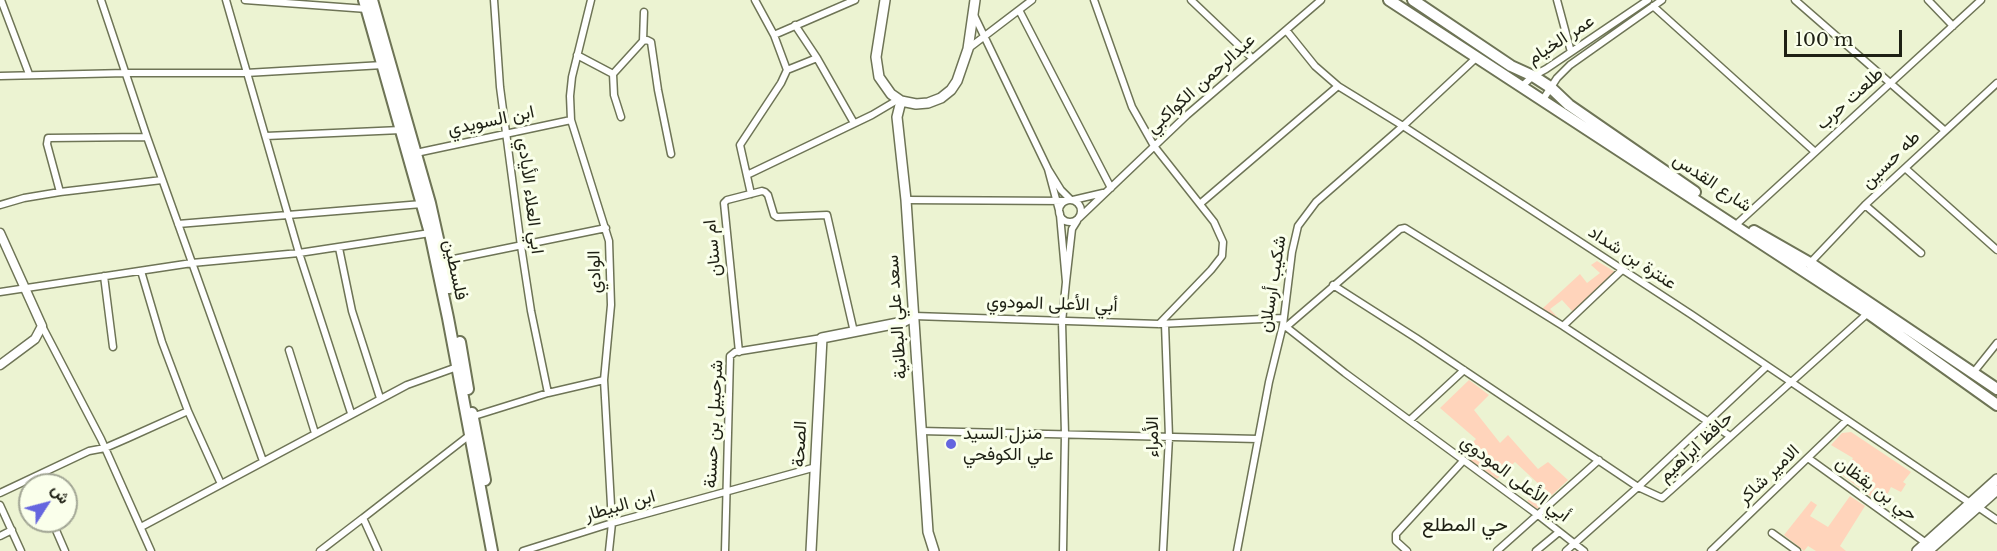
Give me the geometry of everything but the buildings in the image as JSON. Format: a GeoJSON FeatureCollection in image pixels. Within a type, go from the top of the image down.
{"type":"FeatureCollection","features":[{"type":"Feature","properties":{"kind":"main road"},"geometry":{"type":"LineString","coordinates":[[885,0],[876,66],[879,77],[885,87],[900,100],[916,104],[928,103],[941,98],[957,81],[968,49],[975,0]]}},
{"type":"Feature","properties":{"kind":"main road"},"geometry":{"type":"LineString","coordinates":[[1389,0],[1868,313],[1997,405]]}},
{"type":"Feature","properties":{"kind":"main road","name":"شارع القدس"},"geometry":{"type":"LineString","coordinates":[[1413,0],[1511,66],[1550,87],[1569,105],[1739,222],[1810,263],[1997,389]]}},
{"type":"Feature","properties":{"kind":"main road","name":"فلسطين"},"geometry":{"type":"LineString","coordinates":[[369,5],[383,65],[416,153],[444,261],[492,551]]}},
{"type":"Feature","properties":{"kind":"main road","name":"فلسطين"},"geometry":{"type":"LineString","coordinates":[[369,5],[399,107],[402,130],[423,204],[457,367],[470,417]]}},
{"type":"Feature","properties":{"kind":"main road","name":"سعد علي البطانية"},"geometry":{"type":"LineString","coordinates":[[900,100],[897,117],[906,200],[928,532],[925,551]]}},
{"type":"Feature","properties":{"kind":"main road","name":"أبي الأعلى المودوي"},"geometry":{"type":"LineString","coordinates":[[822,338],[903,322],[914,316]]}},
{"type":"Feature","properties":{"kind":"main road","name":"الصحة"},"geometry":{"type":"LineString","coordinates":[[811,551],[822,338]]}},
{"type":"Feature","properties":{"kind":"main road","name":"فلسطين"},"geometry":{"type":"LineString","coordinates":[[472,433],[499,551]]}},
{"type":"Feature","properties":{"kind":"main road"},"geometry":{"type":"LineString","coordinates":[[1917,551],[1927,547],[1974,505],[1997,479]]}},
{"type":"Feature","properties":{"kind":"main road"},"geometry":{"type":"LineString","coordinates":[[1974,505],[1997,490]]}},
{"type":"Feature","properties":{"kind":"main road","name":"سعد علي البطانية"},"geometry":{"type":"LineString","coordinates":[[928,532],[934,551]]}},
{"type":"Feature","properties":{"kind":"street"},"geometry":{"type":"LineString","coordinates":[[1,0],[29,74]]}},
{"type":"Feature","properties":{"kind":"street"},"geometry":{"type":"LineString","coordinates":[[101,0],[162,180],[263,460]]}},
{"type":"Feature","properties":{"kind":"street"},"geometry":{"type":"LineString","coordinates":[[226,0],[299,253],[351,413]]}},
{"type":"Feature","properties":{"kind":"street"},"geometry":{"type":"LineString","coordinates":[[245,0],[369,5]]}},
{"type":"Feature","properties":{"kind":"street","name":"ابي العلاء الأيادي"},"geometry":{"type":"LineString","coordinates":[[494,0],[499,76],[521,246],[531,311],[548,393]]}},
{"type":"Feature","properties":{"kind":"street","name":"الوادي"},"geometry":{"type":"LineString","coordinates":[[591,0],[577,55],[570,96],[572,120],[606,228],[610,254],[611,305],[604,381],[612,523],[609,551]]}},
{"type":"Feature","properties":{"kind":"street"},"geometry":{"type":"LineString","coordinates":[[755,0],[774,35],[787,70]]}},
{"type":"Feature","properties":{"kind":"street"},"geometry":{"type":"LineString","coordinates":[[774,35],[855,0]]}},
{"type":"Feature","properties":{"kind":"street"},"geometry":{"type":"LineString","coordinates":[[968,49],[1032,0]]}},
{"type":"Feature","properties":{"kind":"street"},"geometry":{"type":"LineString","coordinates":[[1094,0],[1132,107],[1154,146],[1214,222],[1223,242],[1222,256],[1162,324]]}},
{"type":"Feature","properties":{"kind":"street"},"geometry":{"type":"LineString","coordinates":[[1191,0],[1252,58]]}},
{"type":"Feature","properties":{"kind":"street","name":"عبدالرحمن الكواكبي"},"geometry":{"type":"LineString","coordinates":[[1078,219],[1154,146],[1320,0]]}},
{"type":"Feature","properties":{"kind":"street"},"geometry":{"type":"LineString","coordinates":[[1557,0],[1571,52]]}},
{"type":"Feature","properties":{"kind":"street","name":"عمر الخيام"},"geometry":{"type":"LineString","coordinates":[[1521,87],[1533,76],[1648,0]]}},
{"type":"Feature","properties":{"kind":"street","name":"عمر الخيام"},"geometry":{"type":"LineString","coordinates":[[1542,100],[1550,87],[1570,65],[1662,0]]}},
{"type":"Feature","properties":{"kind":"street"},"geometry":{"type":"LineString","coordinates":[[1795,0],[1944,130]]}},
{"type":"Feature","properties":{"kind":"street"},"geometry":{"type":"LineString","coordinates":[[1928,0],[1953,26]]}},
{"type":"Feature","properties":{"kind":"street","name":"طلعت حرب"},"geometry":{"type":"LineString","coordinates":[[1739,222],[1981,0]]}},
{"type":"Feature","properties":{"kind":"street"},"geometry":{"type":"LineString","coordinates":[[1653,6],[1814,152]]}},
{"type":"Feature","properties":{"kind":"street"},"geometry":{"type":"LineString","coordinates":[[1019,10],[1111,188]]}},
{"type":"Feature","properties":{"kind":"street"},"geometry":{"type":"LineString","coordinates":[[643,41],[644,12]]}},
{"type":"Feature","properties":{"kind":"street"},"geometry":{"type":"LineString","coordinates":[[973,15],[1048,169],[1070,201],[1081,208],[1072,229],[1062,322],[1065,434],[1063,551]]}},
{"type":"Feature","properties":{"kind":"street"},"geometry":{"type":"LineString","coordinates":[[795,26],[817,58],[854,123]]}},
{"type":"Feature","properties":{"kind":"street","name":"عنترة بن شداد"},"geometry":{"type":"LineString","coordinates":[[1286,30],[1315,66],[1338,86],[1692,315],[1997,520]]}},
{"type":"Feature","properties":{"kind":"street"},"geometry":{"type":"LineString","coordinates":[[621,117],[614,95],[613,74],[643,41],[647,40],[651,42],[671,154]]}},
{"type":"Feature","properties":{"kind":"street"},"geometry":{"type":"LineString","coordinates":[[577,55],[613,74]]}},
{"type":"Feature","properties":{"kind":"street"},"geometry":{"type":"LineString","coordinates":[[817,58],[787,70],[781,83],[740,145],[751,194],[765,192],[777,217],[827,215],[854,332]]}},
{"type":"Feature","properties":{"kind":"street","name":"شكيب أرسلان"},"geometry":{"type":"LineString","coordinates":[[1237,551],[1269,381],[1284,323],[1294,237],[1304,217],[1323,197],[1476,58]]}},
{"type":"Feature","properties":{"kind":"street"},"geometry":{"type":"LineString","coordinates":[[0,76],[246,73],[383,65]]}},
{"type":"Feature","properties":{"kind":"street","name":"طه حسين"},"geometry":{"type":"LineString","coordinates":[[1810,263],[1865,205],[1997,83]]}},
{"type":"Feature","properties":{"kind":"street"},"geometry":{"type":"LineString","coordinates":[[1201,203],[1338,86]]}},
{"type":"Feature","properties":{"kind":"street"},"geometry":{"type":"LineString","coordinates":[[747,175],[900,100]]}},
{"type":"Feature","properties":{"kind":"street","name":"ابن السويدي"},"geometry":{"type":"LineString","coordinates":[[416,153],[506,132],[572,120]]}},
{"type":"Feature","properties":{"kind":"street"},"geometry":{"type":"LineString","coordinates":[[266,136],[402,130]]}},
{"type":"Feature","properties":{"kind":"street"},"geometry":{"type":"LineString","coordinates":[[60,192],[47,144],[48,138],[147,137]]}},
{"type":"Feature","properties":{"kind":"street"},"geometry":{"type":"LineString","coordinates":[[1905,168],[1997,250]]}},
{"type":"Feature","properties":{"kind":"street"},"geometry":{"type":"LineString","coordinates":[[1048,169],[1060,215],[1067,222],[1078,219]]}},
{"type":"Feature","properties":{"kind":"street"},"geometry":{"type":"LineString","coordinates":[[0,205],[60,192],[162,180]]}},
{"type":"Feature","properties":{"kind":"street","name":"عبدالرحمن الكواكبي"},"geometry":{"type":"LineString","coordinates":[[906,200],[1056,202],[1104,193]]}},
{"type":"Feature","properties":{"kind":"street","name":"ام سنان"},"geometry":{"type":"LineString","coordinates":[[739,352],[724,207],[727,200],[751,194]]}},
{"type":"Feature","properties":{"kind":"street"},"geometry":{"type":"LineString","coordinates":[[1066,282],[1060,206],[1070,201]]}},
{"type":"Feature","properties":{"kind":"street"},"geometry":{"type":"LineString","coordinates":[[178,224],[423,204]]}},
{"type":"Feature","properties":{"kind":"street"},"geometry":{"type":"LineString","coordinates":[[1865,205],[1921,253]]}},
{"type":"Feature","properties":{"kind":"street"},"geometry":{"type":"LineString","coordinates":[[444,261],[606,228]]}},
{"type":"Feature","properties":{"kind":"street"},"geometry":{"type":"LineString","coordinates":[[1284,323],[1400,229],[1405,228],[1563,326],[1730,436]]}},
{"type":"Feature","properties":{"kind":"street"},"geometry":{"type":"LineString","coordinates":[[0,233],[42,326],[105,448],[151,551]]}},
{"type":"Feature","properties":{"kind":"street"},"geometry":{"type":"LineString","coordinates":[[0,292],[26,290],[192,263],[339,248],[430,233]]}},
{"type":"Feature","properties":{"kind":"street"},"geometry":{"type":"LineString","coordinates":[[339,248],[352,311],[380,398]]}},
{"type":"Feature","properties":{"kind":"street"},"geometry":{"type":"LineString","coordinates":[[1563,326],[1622,270]]}},
{"type":"Feature","properties":{"kind":"street"},"geometry":{"type":"LineString","coordinates":[[141,271],[162,342],[188,411],[221,484]]}},
{"type":"Feature","properties":{"kind":"street"},"geometry":{"type":"LineString","coordinates":[[104,276],[113,347]]}},
{"type":"Feature","properties":{"kind":"street","name":"حافظ ابراهيم"},"geometry":{"type":"LineString","coordinates":[[1333,285],[1638,487],[1662,498],[1868,313]]}},
{"type":"Feature","properties":{"kind":"street","name":"أبي الأعلى المودوي"},"geometry":{"type":"LineString","coordinates":[[914,316],[1162,324],[1284,323],[1345,373],[1584,551]]}},
{"type":"Feature","properties":{"kind":"street","name":"الأمراء"},"geometry":{"type":"LineString","coordinates":[[1162,324],[1169,437],[1163,551]]}},
{"type":"Feature","properties":{"kind":"street"},"geometry":{"type":"LineString","coordinates":[[0,365],[35,339],[42,326]]}},
{"type":"Feature","properties":{"kind":"street","name":"شرحبيل بن حسنة"},"geometry":{"type":"LineString","coordinates":[[725,551],[729,359],[731,353],[822,338]]}},
{"type":"Feature","properties":{"kind":"street"},"geometry":{"type":"LineString","coordinates":[[1973,373],[1997,344]]}},
{"type":"Feature","properties":{"kind":"street"},"geometry":{"type":"LineString","coordinates":[[289,350],[315,433]]}},
{"type":"Feature","properties":{"kind":"street"},"geometry":{"type":"LineString","coordinates":[[1566,551],[1767,366]]}},
{"type":"Feature","properties":{"kind":"street"},"geometry":{"type":"LineString","coordinates":[[141,527],[380,398],[407,385],[457,367]]}},
{"type":"Feature","properties":{"kind":"street"},"geometry":{"type":"LineString","coordinates":[[1410,420],[1464,370]]}},
{"type":"Feature","properties":{"kind":"street"},"geometry":{"type":"LineString","coordinates":[[470,417],[548,393],[604,381]]}},
{"type":"Feature","properties":{"kind":"street"},"geometry":{"type":"LineString","coordinates":[[42,473],[88,451],[105,448],[188,411]]}},
{"type":"Feature","properties":{"kind":"street","name":"الامير شاكر"},"geometry":{"type":"LineString","coordinates":[[1712,551],[1847,420]]}},
{"type":"Feature","properties":{"kind":"street"},"geometry":{"type":"LineString","coordinates":[[921,431],[1258,439]]}},
{"type":"Feature","properties":{"kind":"street"},"geometry":{"type":"LineString","coordinates":[[320,551],[472,433]]}},
{"type":"Feature","properties":{"kind":"street","name":"حي بن يقظان"},"geometry":{"type":"LineString","coordinates":[[1808,458],[1927,547]]}},
{"type":"Feature","properties":{"kind":"street"},"geometry":{"type":"LineString","coordinates":[[1497,551],[1599,460]]}},
{"type":"Feature","properties":{"kind":"street"},"geometry":{"type":"LineString","coordinates":[[1407,551],[1396,541],[1397,532],[1463,461]]}},
{"type":"Feature","properties":{"kind":"street","name":"ابن البيطار"},"geometry":{"type":"LineString","coordinates":[[523,551],[612,523],[816,467]]}},
{"type":"Feature","properties":{"kind":"street"},"geometry":{"type":"LineString","coordinates":[[0,493],[18,485]]}},
{"type":"Feature","properties":{"kind":"street"},"geometry":{"type":"LineString","coordinates":[[0,505],[21,551]]}},
{"type":"Feature","properties":{"kind":"street"},"geometry":{"type":"LineString","coordinates":[[363,518],[378,551]]}},
{"type":"Feature","properties":{"kind":"street"},"geometry":{"type":"LineString","coordinates":[[0,536],[12,530]]}},
{"type":"Feature","properties":{"kind":"street"},"geometry":{"type":"LineString","coordinates":[[1536,551],[1559,532]]}},
{"type":"Feature","properties":{"kind":"street"},"geometry":{"type":"LineString","coordinates":[[57,533],[65,551]]}},
{"type":"Feature","properties":{"kind":"street"},"geometry":{"type":"LineString","coordinates":[[1772,533],[1797,551]]}},
{"type":"Feature","properties":{"kind":"shaded area"},"geometry":{"type":"Polygon","coordinates":[[[1597,261],[1617,273],[1573,312],[1562,300],[1550,309],[1561,321],[1542,309],[1580,274],[1587,283],[1600,273],[1591,265],[1597,261]]]}},
{"type":"Feature","properties":{"kind":"shaded area"},"geometry":{"type":"Polygon","coordinates":[[[1469,380],[1489,395],[1474,410],[1500,443],[1508,435],[1538,469],[1548,462],[1568,480],[1537,509],[1527,501],[1542,487],[1515,462],[1497,479],[1461,454],[1476,439],[1440,408],[1469,380]]]}},
{"type":"Feature","properties":{"kind":"shaded area"},"geometry":{"type":"Polygon","coordinates":[[[1851,432],[1911,472],[1903,482],[1906,484],[1901,492],[1891,487],[1886,497],[1881,495],[1877,501],[1842,475],[1853,458],[1831,445],[1842,433],[1851,432]]]}},
{"type":"Feature","properties":{"kind":"shaded area"},"geometry":{"type":"Polygon","coordinates":[[[1850,496],[1865,506],[1840,546],[1846,551],[1816,551],[1808,546],[1804,551],[1784,535],[1811,501],[1817,505],[1810,516],[1828,527],[1850,496]]]}},
{"type":"Feature","properties":{"kind":"place","name":"منزل السيد علي الكوفحي"},"geometry":{"type":"Point","coordinates":[951,444]}},
{"type":"Feature","properties":{"kind":"district","name":"حي المطلع"},"geometry":{"type":"Point","coordinates":[1465,525]}}]}
